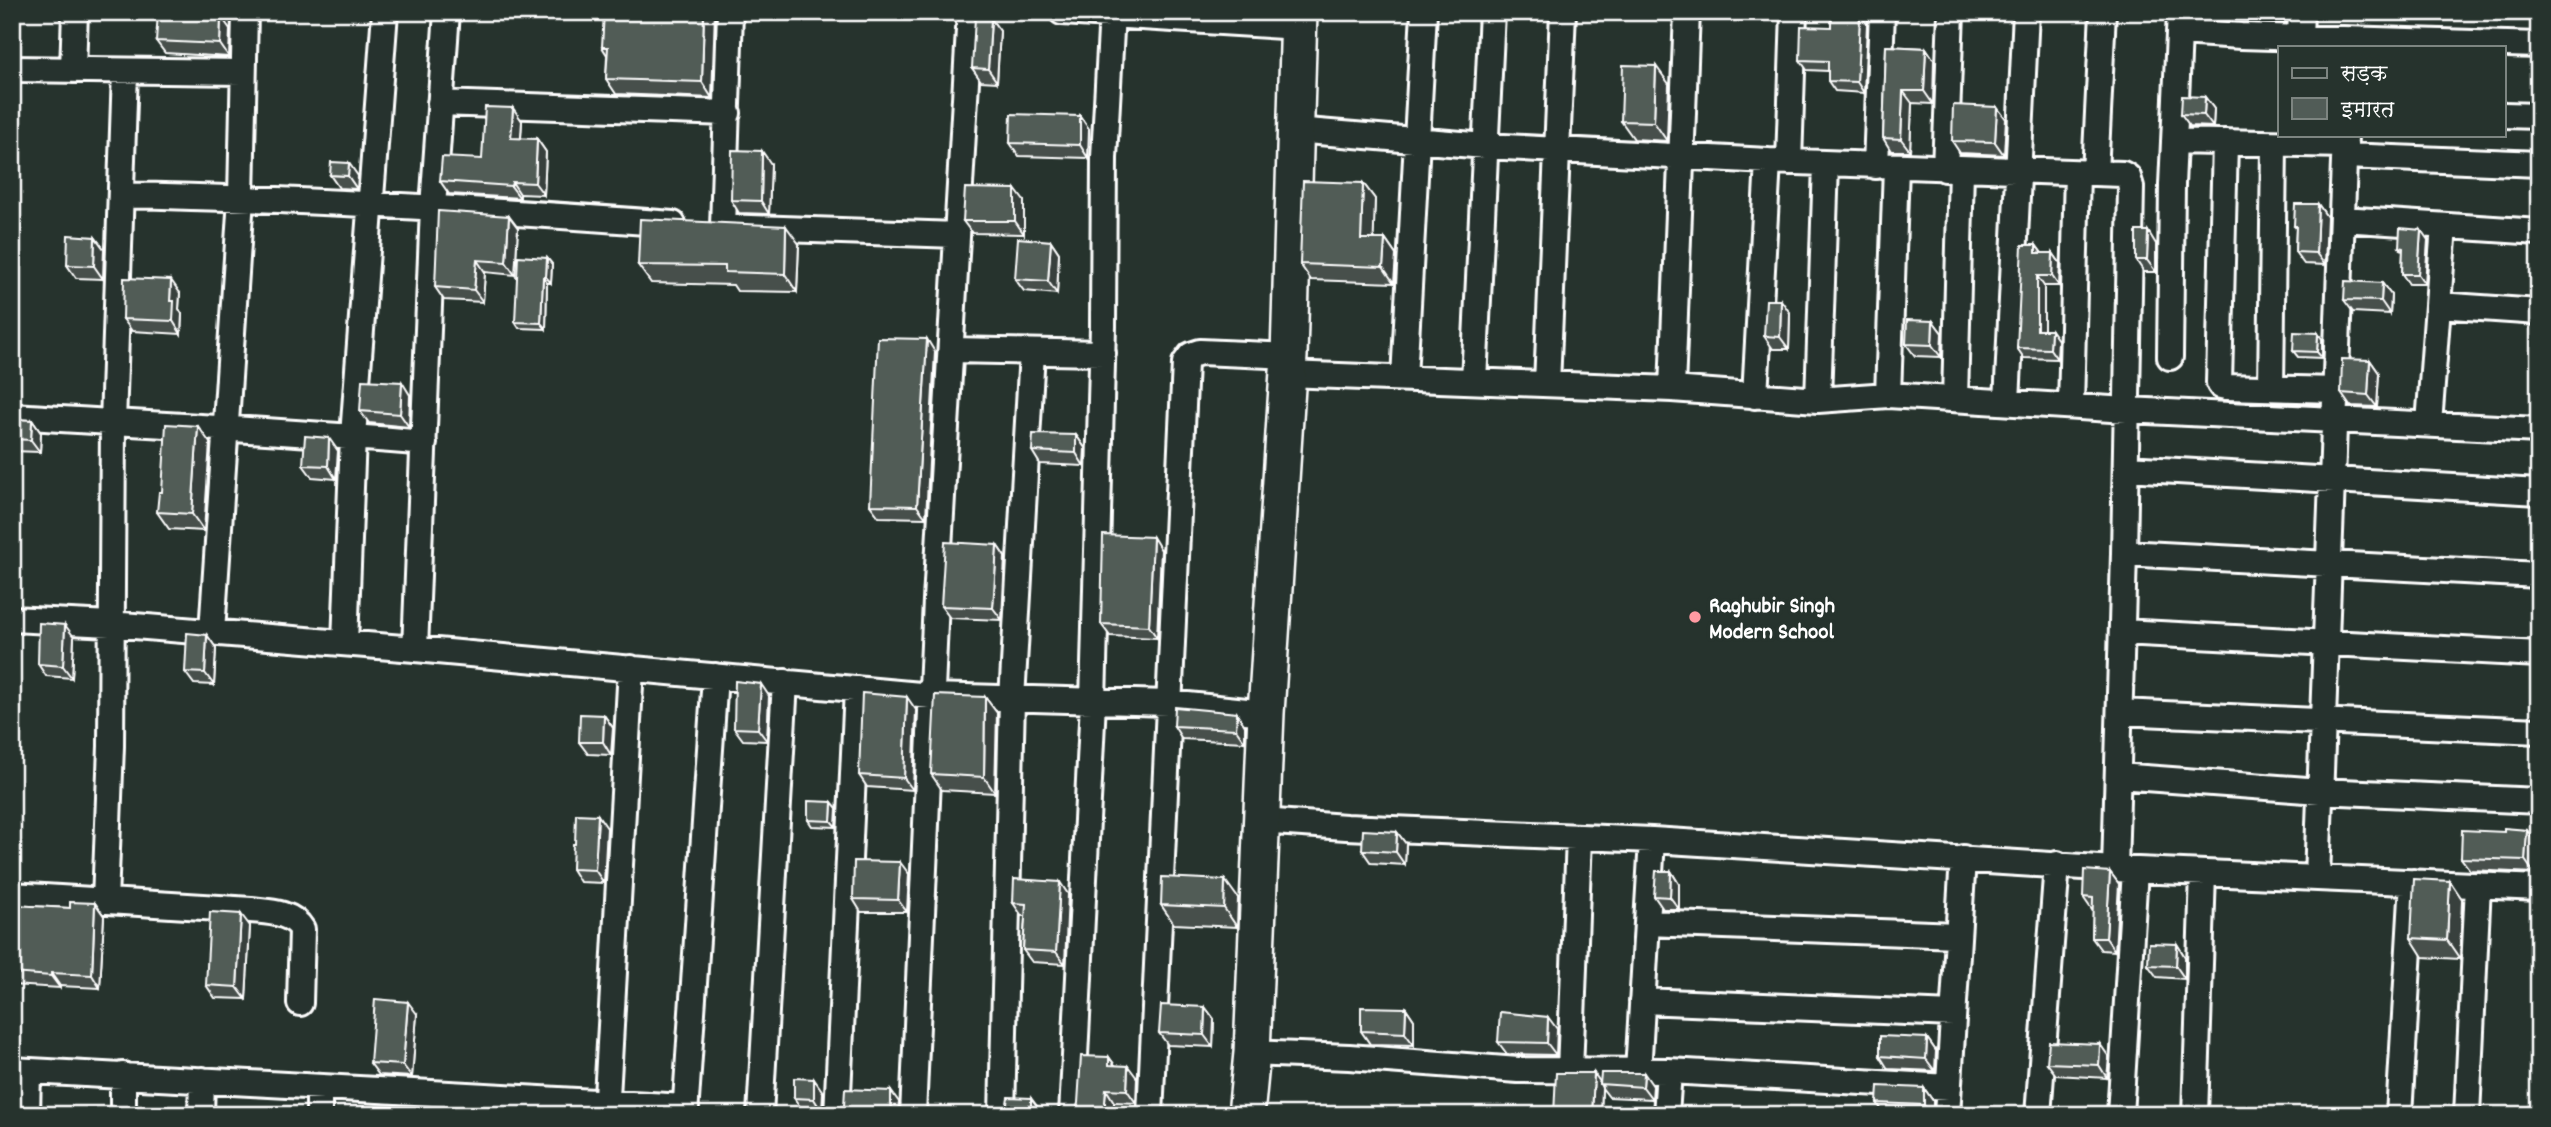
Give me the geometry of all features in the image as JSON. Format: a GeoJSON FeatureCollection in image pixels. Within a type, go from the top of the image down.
{"type":"FeatureCollection","features":[{"type":"Feature","properties":{"kind":"street"},"geometry":{"type":"LineString","coordinates":[[73,70],[75,12]]}},
{"type":"Feature","properties":{"kind":"street"},"geometry":{"type":"LineString","coordinates":[[212,632],[241,198],[245,12]]}},
{"type":"Feature","properties":{"kind":"street"},"geometry":{"type":"LineString","coordinates":[[345,643],[353,436],[385,12]]}},
{"type":"Feature","properties":{"kind":"street"},"geometry":{"type":"LineString","coordinates":[[415,649],[433,207],[447,12]]}},
{"type":"Feature","properties":{"kind":"street"},"geometry":{"type":"LineString","coordinates":[[723,228],[730,12]]}},
{"type":"Feature","properties":{"kind":"street"},"geometry":{"type":"LineString","coordinates":[[913,1115],[932,696],[970,12]]}},
{"type":"Feature","properties":{"kind":"street"},"geometry":{"type":"LineString","coordinates":[[1062,12],[1299,20],[1288,365],[1260,821],[1252,1054],[1246,1115]]}},
{"type":"Feature","properties":{"kind":"street"},"geometry":{"type":"LineString","coordinates":[[1404,378],[1424,12]]}},
{"type":"Feature","properties":{"kind":"street"},"geometry":{"type":"LineString","coordinates":[[1474,381],[1492,12]]}},
{"type":"Feature","properties":{"kind":"street"},"geometry":{"type":"LineString","coordinates":[[1547,384],[1563,12]]}},
{"type":"Feature","properties":{"kind":"street"},"geometry":{"type":"LineString","coordinates":[[1672,389],[1687,12]]}},
{"type":"Feature","properties":{"kind":"street"},"geometry":{"type":"LineString","coordinates":[[1755,397],[1794,12]]}},
{"type":"Feature","properties":{"kind":"street"},"geometry":{"type":"LineString","coordinates":[[1882,12],[1888,395]]}},
{"type":"Feature","properties":{"kind":"street"},"geometry":{"type":"LineString","coordinates":[[1951,12],[1955,399]]}},
{"type":"Feature","properties":{"kind":"street"},"geometry":{"type":"LineString","coordinates":[[2007,402],[2026,12]]}},
{"type":"Feature","properties":{"kind":"street"},"geometry":{"type":"LineString","coordinates":[[2071,406],[2086,173],[2103,12]]}},
{"type":"Feature","properties":{"kind":"street"},"geometry":{"type":"LineString","coordinates":[[2300,37],[2301,12]]}},
{"type":"Feature","properties":{"kind":"street"},"geometry":{"type":"LineString","coordinates":[[1072,1115],[1093,702],[1103,353],[1104,158],[1112,14]]}},
{"type":"Feature","properties":{"kind":"street"},"geometry":{"type":"LineString","coordinates":[[2170,357],[2174,141],[2180,22],[2242,24],[2300,37],[2348,42],[2539,45]]}},
{"type":"Feature","properties":{"kind":"street"},"geometry":{"type":"LineString","coordinates":[[12,69],[243,72]]}},
{"type":"Feature","properties":{"kind":"street"},"geometry":{"type":"LineString","coordinates":[[105,901],[111,746],[113,423],[125,71]]}},
{"type":"Feature","properties":{"kind":"street"},"geometry":{"type":"LineString","coordinates":[[440,103],[728,113]]}},
{"type":"Feature","properties":{"kind":"street"},"geometry":{"type":"LineString","coordinates":[[2506,115],[2539,116]]}},
{"type":"Feature","properties":{"kind":"street"},"geometry":{"type":"LineString","coordinates":[[1295,130],[1485,146],[1778,162],[2123,174],[2131,181],[2118,776],[2125,869],[2120,1115]]}},
{"type":"Feature","properties":{"kind":"street"},"geometry":{"type":"LineString","coordinates":[[2174,141],[2345,145],[2539,164]]}},
{"type":"Feature","properties":{"kind":"street"},"geometry":{"type":"LineString","coordinates":[[2225,142],[2219,383],[2226,387],[2336,390]]}},
{"type":"Feature","properties":{"kind":"street"},"geometry":{"type":"LineString","coordinates":[[2271,387],[2274,144]]}},
{"type":"Feature","properties":{"kind":"street"},"geometry":{"type":"LineString","coordinates":[[2317,878],[2345,145]]}},
{"type":"Feature","properties":{"kind":"street"},"geometry":{"type":"LineString","coordinates":[[1818,400],[1826,164]]}},
{"type":"Feature","properties":{"kind":"street"},"geometry":{"type":"LineString","coordinates":[[121,195],[433,207],[723,228],[957,235]]}},
{"type":"Feature","properties":{"kind":"street"},"geometry":{"type":"LineString","coordinates":[[2342,219],[2539,232]]}},
{"type":"Feature","properties":{"kind":"street"},"geometry":{"type":"LineString","coordinates":[[2429,424],[2444,226]]}},
{"type":"Feature","properties":{"kind":"street"},"geometry":{"type":"LineString","coordinates":[[2438,305],[2539,312]]}},
{"type":"Feature","properties":{"kind":"street"},"geometry":{"type":"LineString","coordinates":[[951,350],[1103,353]]}},
{"type":"Feature","properties":{"kind":"street"},"geometry":{"type":"LineString","coordinates":[[1002,1115],[1012,699],[1031,352]]}},
{"type":"Feature","properties":{"kind":"street"},"geometry":{"type":"LineString","coordinates":[[1150,1115],[1185,363],[1191,355],[1200,352],[1404,378],[1672,389],[1818,400],[1888,395],[2127,410],[2539,430]]}},
{"type":"Feature","properties":{"kind":"street"},"geometry":{"type":"LineString","coordinates":[[12,416],[226,427],[424,443]]}},
{"type":"Feature","properties":{"kind":"street"},"geometry":{"type":"LineString","coordinates":[[2126,468],[2539,492]]}},
{"type":"Feature","properties":{"kind":"street"},"geometry":{"type":"LineString","coordinates":[[2124,553],[2539,575]]}},
{"type":"Feature","properties":{"kind":"street"},"geometry":{"type":"LineString","coordinates":[[12,619],[345,643],[932,696],[1168,703],[1266,713]]}},
{"type":"Feature","properties":{"kind":"street"},"geometry":{"type":"LineString","coordinates":[[2122,632],[2539,654]]}},
{"type":"Feature","properties":{"kind":"street"},"geometry":{"type":"LineString","coordinates":[[606,1109],[631,668]]}},
{"type":"Feature","properties":{"kind":"street"},"geometry":{"type":"LineString","coordinates":[[27,1115],[20,1071],[319,1087],[411,1103],[685,1111],[715,676]]}},
{"type":"Feature","properties":{"kind":"street"},"geometry":{"type":"LineString","coordinates":[[761,1115],[785,682]]}},
{"type":"Feature","properties":{"kind":"street"},"geometry":{"type":"LineString","coordinates":[[837,1115],[857,689]]}},
{"type":"Feature","properties":{"kind":"street"},"geometry":{"type":"LineString","coordinates":[[2120,712],[2539,731]]}},
{"type":"Feature","properties":{"kind":"street"},"geometry":{"type":"LineString","coordinates":[[2118,776],[2539,801]]}},
{"type":"Feature","properties":{"kind":"street"},"geometry":{"type":"LineString","coordinates":[[1260,821],[1653,840],[2125,869],[2539,888]]}},
{"type":"Feature","properties":{"kind":"street"},"geometry":{"type":"LineString","coordinates":[[1570,1071],[1578,837]]}},
{"type":"Feature","properties":{"kind":"street"},"geometry":{"type":"LineString","coordinates":[[1638,1072],[1653,840]]}},
{"type":"Feature","properties":{"kind":"street"},"geometry":{"type":"LineString","coordinates":[[1947,1115],[1963,858]]}},
{"type":"Feature","properties":{"kind":"street"},"geometry":{"type":"LineString","coordinates":[[2038,1115],[2057,864]]}},
{"type":"Feature","properties":{"kind":"street"},"geometry":{"type":"LineString","coordinates":[[2195,1115],[2203,873]]}},
{"type":"Feature","properties":{"kind":"street"},"geometry":{"type":"LineString","coordinates":[[2399,1115],[2413,882]]}},
{"type":"Feature","properties":{"kind":"street"},"geometry":{"type":"LineString","coordinates":[[2467,1115],[2478,885]]}},
{"type":"Feature","properties":{"kind":"street"},"geometry":{"type":"LineString","coordinates":[[12,895],[251,910],[289,917],[302,929],[300,1003]]}},
{"type":"Feature","properties":{"kind":"street"},"geometry":{"type":"LineString","coordinates":[[1647,923],[1957,935]]}},
{"type":"Feature","properties":{"kind":"street"},"geometry":{"type":"LineString","coordinates":[[1642,1002],[1953,1014]]}},
{"type":"Feature","properties":{"kind":"street"},"geometry":{"type":"LineString","coordinates":[[1252,1054],[1349,1057],[1518,1070],[1669,1071],[1949,1087]]}},
{"type":"Feature","properties":{"kind":"street"},"geometry":{"type":"LineString","coordinates":[[1666,1115],[1669,1071]]}},
{"type":"Feature","properties":{"kind":"street"},"geometry":{"type":"LineString","coordinates":[[122,1115],[123,1075]]}},
{"type":"Feature","properties":{"kind":"street"},"geometry":{"type":"LineString","coordinates":[[201,1115],[202,1080]]}},
{"type":"Feature","properties":{"kind":"street"},"geometry":{"type":"LineString","coordinates":[[319,1087],[319,1115]]}},
{"type":"Feature","properties":{"kind":"building"},"geometry":{"type":"Polygon","coordinates":[[[158,12],[221,16],[220,44],[156,41],[158,12]]]}},
{"type":"Feature","properties":{"kind":"building"},"geometry":{"type":"Polygon","coordinates":[[[604,12],[704,12],[702,82],[606,79],[608,47],[602,47],[604,12]]]}},
{"type":"Feature","properties":{"kind":"building"},"geometry":{"type":"Polygon","coordinates":[[[1831,12],[1860,14],[1857,82],[1828,81],[1828,61],[1800,60],[1801,26],[1831,27],[1831,12]]]}},
{"type":"Feature","properties":{"kind":"building"},"geometry":{"type":"Polygon","coordinates":[[[975,18],[991,19],[988,69],[972,68],[975,18]]]}},
{"type":"Feature","properties":{"kind":"building"},"geometry":{"type":"Polygon","coordinates":[[[1886,46],[1926,48],[1924,91],[1903,91],[1901,139],[1883,138],[1886,46]]]}},
{"type":"Feature","properties":{"kind":"building"},"geometry":{"type":"Polygon","coordinates":[[[1623,65],[1656,66],[1654,122],[1621,121],[1623,65]]]}},
{"type":"Feature","properties":{"kind":"building"},"geometry":{"type":"Polygon","coordinates":[[[2182,96],[2205,97],[2204,115],[2181,114],[2182,96]]]}},
{"type":"Feature","properties":{"kind":"building"},"geometry":{"type":"Polygon","coordinates":[[[1953,105],[1997,107],[1995,142],[1952,141],[1953,105]]]}},
{"type":"Feature","properties":{"kind":"building"},"geometry":{"type":"Polygon","coordinates":[[[485,107],[513,108],[511,138],[537,139],[535,183],[512,182],[511,186],[440,181],[442,157],[482,159],[485,107]]]}},
{"type":"Feature","properties":{"kind":"building"},"geometry":{"type":"Polygon","coordinates":[[[1011,114],[1080,116],[1080,145],[1010,143],[1011,114]]]}},
{"type":"Feature","properties":{"kind":"building"},"geometry":{"type":"Polygon","coordinates":[[[732,150],[762,151],[761,201],[731,200],[732,150]]]}},
{"type":"Feature","properties":{"kind":"building"},"geometry":{"type":"Polygon","coordinates":[[[331,162],[349,163],[348,176],[330,175],[331,162]]]}},
{"type":"Feature","properties":{"kind":"building"},"geometry":{"type":"Polygon","coordinates":[[[1303,181],[1363,183],[1361,239],[1385,239],[1383,267],[1300,264],[1303,181]]]}},
{"type":"Feature","properties":{"kind":"building"},"geometry":{"type":"Polygon","coordinates":[[[965,188],[1015,189],[1015,221],[963,221],[965,188]]]}},
{"type":"Feature","properties":{"kind":"building"},"geometry":{"type":"Polygon","coordinates":[[[2295,204],[2318,204],[2316,253],[2295,252],[2295,204]]]}},
{"type":"Feature","properties":{"kind":"building"},"geometry":{"type":"Polygon","coordinates":[[[438,211],[509,216],[506,262],[477,260],[474,290],[435,287],[438,211]]]}},
{"type":"Feature","properties":{"kind":"building"},"geometry":{"type":"Polygon","coordinates":[[[640,219],[786,226],[785,274],[725,272],[725,266],[638,265],[640,219]]]}},
{"type":"Feature","properties":{"kind":"building"},"geometry":{"type":"Polygon","coordinates":[[[2400,228],[2421,230],[2418,274],[2402,274],[2403,248],[2399,247],[2400,228]]]}},
{"type":"Feature","properties":{"kind":"building"},"geometry":{"type":"Polygon","coordinates":[[[2136,231],[2148,231],[2147,260],[2136,260],[2136,231]]]}},
{"type":"Feature","properties":{"kind":"building"},"geometry":{"type":"Polygon","coordinates":[[[68,235],[95,237],[94,266],[67,265],[68,235]]]}},
{"type":"Feature","properties":{"kind":"building"},"geometry":{"type":"Polygon","coordinates":[[[1018,238],[1051,241],[1048,281],[1015,279],[1018,238]]]}},
{"type":"Feature","properties":{"kind":"building"},"geometry":{"type":"Polygon","coordinates":[[[2022,245],[2036,245],[2036,253],[2053,253],[2052,276],[2037,276],[2037,330],[2051,330],[2050,349],[2017,348],[2022,245]]]}},
{"type":"Feature","properties":{"kind":"building"},"geometry":{"type":"Polygon","coordinates":[[[518,256],[547,258],[546,277],[543,277],[541,323],[515,322],[518,256]]]}},
{"type":"Feature","properties":{"kind":"building"},"geometry":{"type":"Polygon","coordinates":[[[124,278],[171,280],[173,321],[123,319],[124,278]]]}},
{"type":"Feature","properties":{"kind":"building"},"geometry":{"type":"Polygon","coordinates":[[[2345,281],[2382,283],[2381,301],[2344,300],[2345,281]]]}},
{"type":"Feature","properties":{"kind":"building"},"geometry":{"type":"Polygon","coordinates":[[[1766,300],[1781,300],[1780,337],[1764,336],[1766,300]]]}},
{"type":"Feature","properties":{"kind":"building"},"geometry":{"type":"Polygon","coordinates":[[[1907,320],[1933,321],[1932,345],[1906,344],[1907,320]]]}},
{"type":"Feature","properties":{"kind":"building"},"geometry":{"type":"Polygon","coordinates":[[[2294,332],[2318,333],[2317,352],[2293,351],[2294,332]]]}},
{"type":"Feature","properties":{"kind":"building"},"geometry":{"type":"Polygon","coordinates":[[[878,338],[927,339],[917,506],[870,505],[878,338]]]}},
{"type":"Feature","properties":{"kind":"building"},"geometry":{"type":"Polygon","coordinates":[[[2342,359],[2370,360],[2368,395],[2341,393],[2342,359]]]}},
{"type":"Feature","properties":{"kind":"building"},"geometry":{"type":"Polygon","coordinates":[[[362,380],[402,382],[400,414],[360,411],[362,380]]]}},
{"type":"Feature","properties":{"kind":"building"},"geometry":{"type":"Polygon","coordinates":[[[12,419],[32,420],[31,440],[12,439],[12,419]]]}},
{"type":"Feature","properties":{"kind":"building"},"geometry":{"type":"Polygon","coordinates":[[[166,424],[198,426],[192,514],[157,512],[159,492],[162,492],[166,424]]]}},
{"type":"Feature","properties":{"kind":"building"},"geometry":{"type":"Polygon","coordinates":[[[1033,434],[1076,435],[1076,453],[1032,451],[1033,434]]]}},
{"type":"Feature","properties":{"kind":"building"},"geometry":{"type":"Polygon","coordinates":[[[305,436],[329,438],[328,466],[303,465],[305,436]]]}},
{"type":"Feature","properties":{"kind":"building"},"geometry":{"type":"Polygon","coordinates":[[[1103,535],[1153,537],[1149,626],[1101,624],[1103,535]]]}},
{"type":"Feature","properties":{"kind":"building"},"geometry":{"type":"Polygon","coordinates":[[[945,542],[997,545],[993,608],[941,606],[945,542]]]}},
{"type":"Feature","properties":{"kind":"building"},"geometry":{"type":"Polygon","coordinates":[[[39,623],[65,625],[63,666],[38,664],[39,623]]]}},
{"type":"Feature","properties":{"kind":"building"},"geometry":{"type":"Polygon","coordinates":[[[187,633],[207,635],[205,673],[185,672],[187,633]]]}},
{"type":"Feature","properties":{"kind":"building"},"geometry":{"type":"Polygon","coordinates":[[[735,681],[761,684],[758,729],[734,728],[735,681]]]}},
{"type":"Feature","properties":{"kind":"building"},"geometry":{"type":"Polygon","coordinates":[[[862,693],[907,697],[904,778],[859,775],[862,693]]]}},
{"type":"Feature","properties":{"kind":"building"},"geometry":{"type":"Polygon","coordinates":[[[935,695],[985,697],[984,777],[931,774],[935,695]]]}},
{"type":"Feature","properties":{"kind":"building"},"geometry":{"type":"Polygon","coordinates":[[[1175,707],[1237,713],[1236,729],[1174,726],[1175,707]]]}},
{"type":"Feature","properties":{"kind":"building"},"geometry":{"type":"Polygon","coordinates":[[[580,714],[604,715],[603,742],[579,742],[580,714]]]}},
{"type":"Feature","properties":{"kind":"building"},"geometry":{"type":"Polygon","coordinates":[[[808,801],[832,802],[831,821],[808,820],[808,801]]]}},
{"type":"Feature","properties":{"kind":"building"},"geometry":{"type":"Polygon","coordinates":[[[576,814],[598,815],[595,870],[572,869],[576,814]]]}},
{"type":"Feature","properties":{"kind":"building"},"geometry":{"type":"Polygon","coordinates":[[[2504,828],[2527,830],[2525,860],[2461,858],[2462,830],[2504,832],[2504,828]]]}},
{"type":"Feature","properties":{"kind":"building"},"geometry":{"type":"Polygon","coordinates":[[[1363,830],[1397,832],[1396,852],[1362,850],[1363,830]]]}},
{"type":"Feature","properties":{"kind":"building"},"geometry":{"type":"Polygon","coordinates":[[[854,861],[900,862],[898,900],[853,899],[854,861]]]}},
{"type":"Feature","properties":{"kind":"building"},"geometry":{"type":"Polygon","coordinates":[[[2084,870],[2110,872],[2106,938],[2092,938],[2093,898],[2083,897],[2084,870]]]}},
{"type":"Feature","properties":{"kind":"building"},"geometry":{"type":"Polygon","coordinates":[[[1656,871],[1671,871],[1670,897],[1654,896],[1656,871]]]}},
{"type":"Feature","properties":{"kind":"building"},"geometry":{"type":"Polygon","coordinates":[[[1162,877],[1225,880],[1224,908],[1161,905],[1162,877]]]}},
{"type":"Feature","properties":{"kind":"building"},"geometry":{"type":"Polygon","coordinates":[[[1014,879],[1060,882],[1056,952],[1023,950],[1026,904],[1013,903],[1014,879]]]}},
{"type":"Feature","properties":{"kind":"building"},"geometry":{"type":"Polygon","coordinates":[[[2414,879],[2450,881],[2447,940],[2411,938],[2414,879]]]}},
{"type":"Feature","properties":{"kind":"building"},"geometry":{"type":"Polygon","coordinates":[[[70,902],[95,903],[92,975],[12,973],[12,905],[70,908],[70,902]]]}},
{"type":"Feature","properties":{"kind":"building"},"geometry":{"type":"Polygon","coordinates":[[[210,912],[241,914],[237,987],[206,985],[210,912]]]}},
{"type":"Feature","properties":{"kind":"building"},"geometry":{"type":"Polygon","coordinates":[[[2149,943],[2177,944],[2176,966],[2148,965],[2149,943]]]}},
{"type":"Feature","properties":{"kind":"building"},"geometry":{"type":"Polygon","coordinates":[[[375,999],[408,1002],[403,1065],[370,1063],[375,999]]]}},
{"type":"Feature","properties":{"kind":"building"},"geometry":{"type":"Polygon","coordinates":[[[1161,1005],[1205,1007],[1204,1035],[1159,1033],[1161,1005]]]}},
{"type":"Feature","properties":{"kind":"building"},"geometry":{"type":"Polygon","coordinates":[[[1361,1007],[1406,1008],[1405,1033],[1361,1031],[1361,1007]]]}},
{"type":"Feature","properties":{"kind":"building"},"geometry":{"type":"Polygon","coordinates":[[[1500,1012],[1548,1017],[1547,1043],[1498,1042],[1500,1012]]]}},
{"type":"Feature","properties":{"kind":"building"},"geometry":{"type":"Polygon","coordinates":[[[1880,1036],[1927,1038],[1926,1059],[1880,1056],[1880,1036]]]}},
{"type":"Feature","properties":{"kind":"building"},"geometry":{"type":"Polygon","coordinates":[[[2049,1042],[2100,1044],[2099,1065],[2047,1063],[2049,1042]]]}},
{"type":"Feature","properties":{"kind":"building"},"geometry":{"type":"Polygon","coordinates":[[[1081,1056],[1109,1057],[1109,1065],[1128,1066],[1127,1090],[1106,1089],[1104,1115],[1071,1115],[1078,1103],[1081,1056]]]}},
{"type":"Feature","properties":{"kind":"building"},"geometry":{"type":"Polygon","coordinates":[[[1556,1073],[1594,1073],[1592,1115],[1554,1115],[1556,1073]]]}},
{"type":"Feature","properties":{"kind":"building"},"geometry":{"type":"Polygon","coordinates":[[[1601,1073],[1644,1073],[1643,1087],[1600,1084],[1601,1073]]]}},
{"type":"Feature","properties":{"kind":"building"},"geometry":{"type":"Polygon","coordinates":[[[794,1078],[814,1079],[814,1099],[794,1098],[794,1078]]]}},
{"type":"Feature","properties":{"kind":"building"},"geometry":{"type":"Polygon","coordinates":[[[1878,1086],[1924,1088],[1924,1105],[1877,1103],[1878,1086]]]}},
{"type":"Feature","properties":{"kind":"building"},"geometry":{"type":"Polygon","coordinates":[[[845,1089],[891,1091],[891,1104],[896,1115],[840,1115],[844,1106],[845,1089]]]}},
{"type":"Feature","properties":{"kind":"building"},"geometry":{"type":"Polygon","coordinates":[[[1008,1097],[1031,1098],[1031,1115],[1001,1115],[1006,1110],[1008,1097]]]}},
{"type":"Feature","properties":{"kind":"place","name":"Raghubir Singh Modern School"},"geometry":{"type":"Point","coordinates":[1695,617]}}]}
